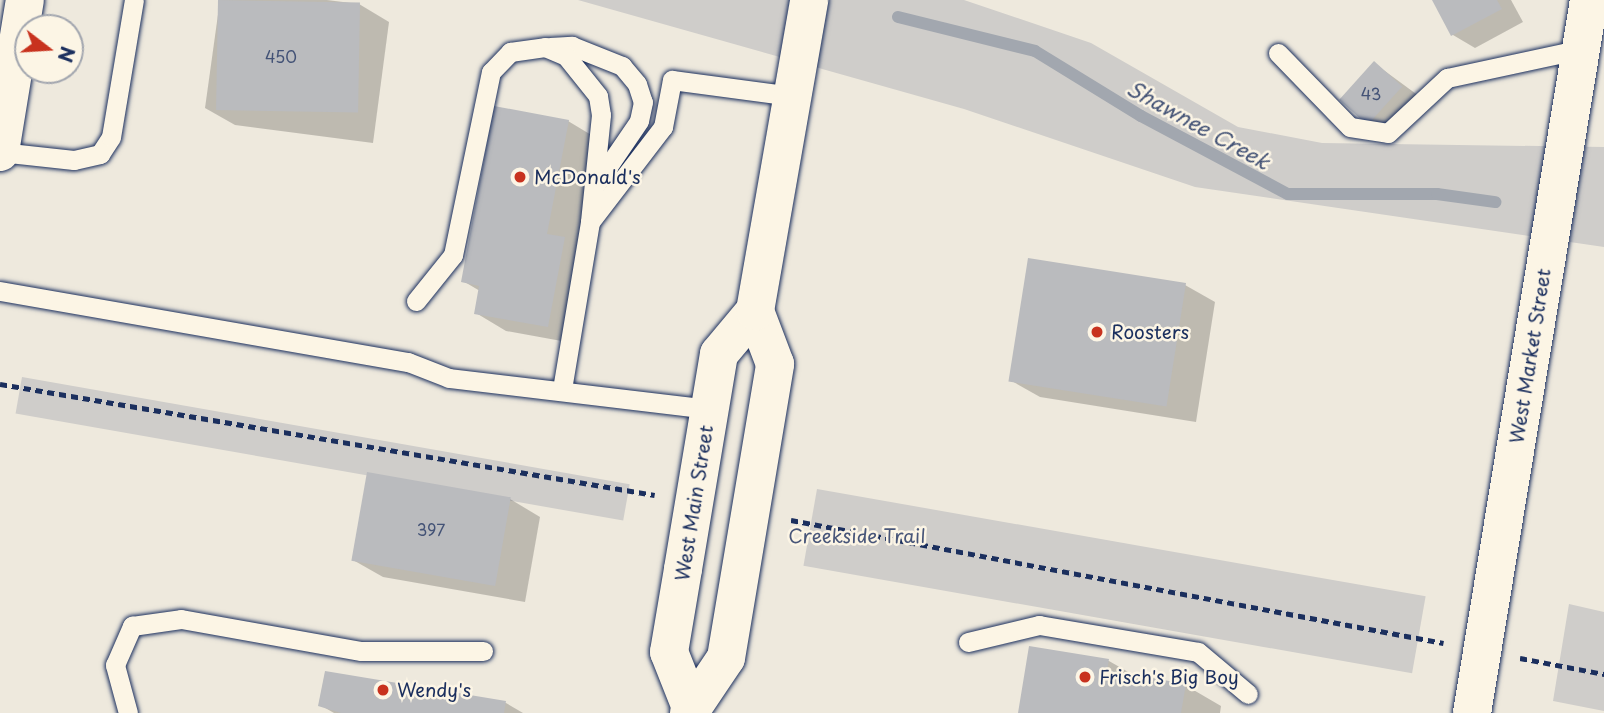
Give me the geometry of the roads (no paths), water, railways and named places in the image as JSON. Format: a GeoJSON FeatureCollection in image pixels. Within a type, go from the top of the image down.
{"type":"FeatureCollection","features":[{"type":"Feature","properties":{"kind":"main road"},"geometry":{"type":"LineString","coordinates":[[0,152],[25,0]]}},
{"type":"Feature","properties":{"kind":"main road","name":"West Main Street"},"geometry":{"type":"LineString","coordinates":[[690,709],[669,652],[719,354],[755,310],[809,0]]}},
{"type":"Feature","properties":{"kind":"main road","name":"West Market Street"},"geometry":{"type":"LineString","coordinates":[[1472,713],[1589,0]]}},
{"type":"Feature","properties":{"kind":"main road","name":"West Main Street"},"geometry":{"type":"LineString","coordinates":[[690,709],[726,658],[775,364],[755,310]]}},
{"type":"Feature","properties":{"kind":"lane"},"geometry":{"type":"LineString","coordinates":[[0,152],[74,160],[100,154],[111,137],[134,0]]}},
{"type":"Feature","properties":{"kind":"lane"},"geometry":{"type":"LineString","coordinates":[[1278,53],[1350,127],[1388,133],[1447,78],[1580,53],[1604,0]]}},
{"type":"Feature","properties":{"kind":"lane"},"geometry":{"type":"LineString","coordinates":[[416,301],[453,255],[491,72],[510,52],[572,46],[622,66],[637,84],[643,102],[639,121],[591,191]]}},
{"type":"Feature","properties":{"kind":"lane"},"geometry":{"type":"LineString","coordinates":[[545,47],[566,56],[598,96],[601,115],[591,191],[590,222],[562,390]]}},
{"type":"Feature","properties":{"kind":"lane"},"geometry":{"type":"LineString","coordinates":[[590,222],[663,127],[672,80],[792,96]]}},
{"type":"Feature","properties":{"kind":"lane"},"geometry":{"type":"LineString","coordinates":[[0,291],[408,362],[449,378],[710,409]]}},
{"type":"Feature","properties":{"kind":"lane"},"geometry":{"type":"LineString","coordinates":[[128,713],[115,665],[132,626],[181,619],[361,651],[483,651]]}},
{"type":"Feature","properties":{"kind":"lane"},"geometry":{"type":"LineString","coordinates":[[968,642],[1040,625],[1198,652],[1248,694]]}},
{"type":"Feature","properties":{"kind":"waterway","name":"Shawnee Creek"},"geometry":{"type":"LineString","coordinates":[[898,17],[1035,51],[1141,116],[1288,194],[1437,194],[1495,202]]}},
{"type":"Feature","properties":{"kind":"place","name":"McDonald's"},"geometry":{"type":"Point","coordinates":[520,177]}},
{"type":"Feature","properties":{"kind":"place","name":"Roosters"},"geometry":{"type":"Point","coordinates":[1097,332]}},
{"type":"Feature","properties":{"kind":"place","name":"Frisch's Big Boy"},"geometry":{"type":"Point","coordinates":[1085,677]}},
{"type":"Feature","properties":{"kind":"place","name":"Wendy's"},"geometry":{"type":"Point","coordinates":[383,690]}},
{"type":"Feature","properties":{"kind":"park label","name":"Creekside Trail"},"geometry":{"type":"Point","coordinates":[857,536]}}]}
